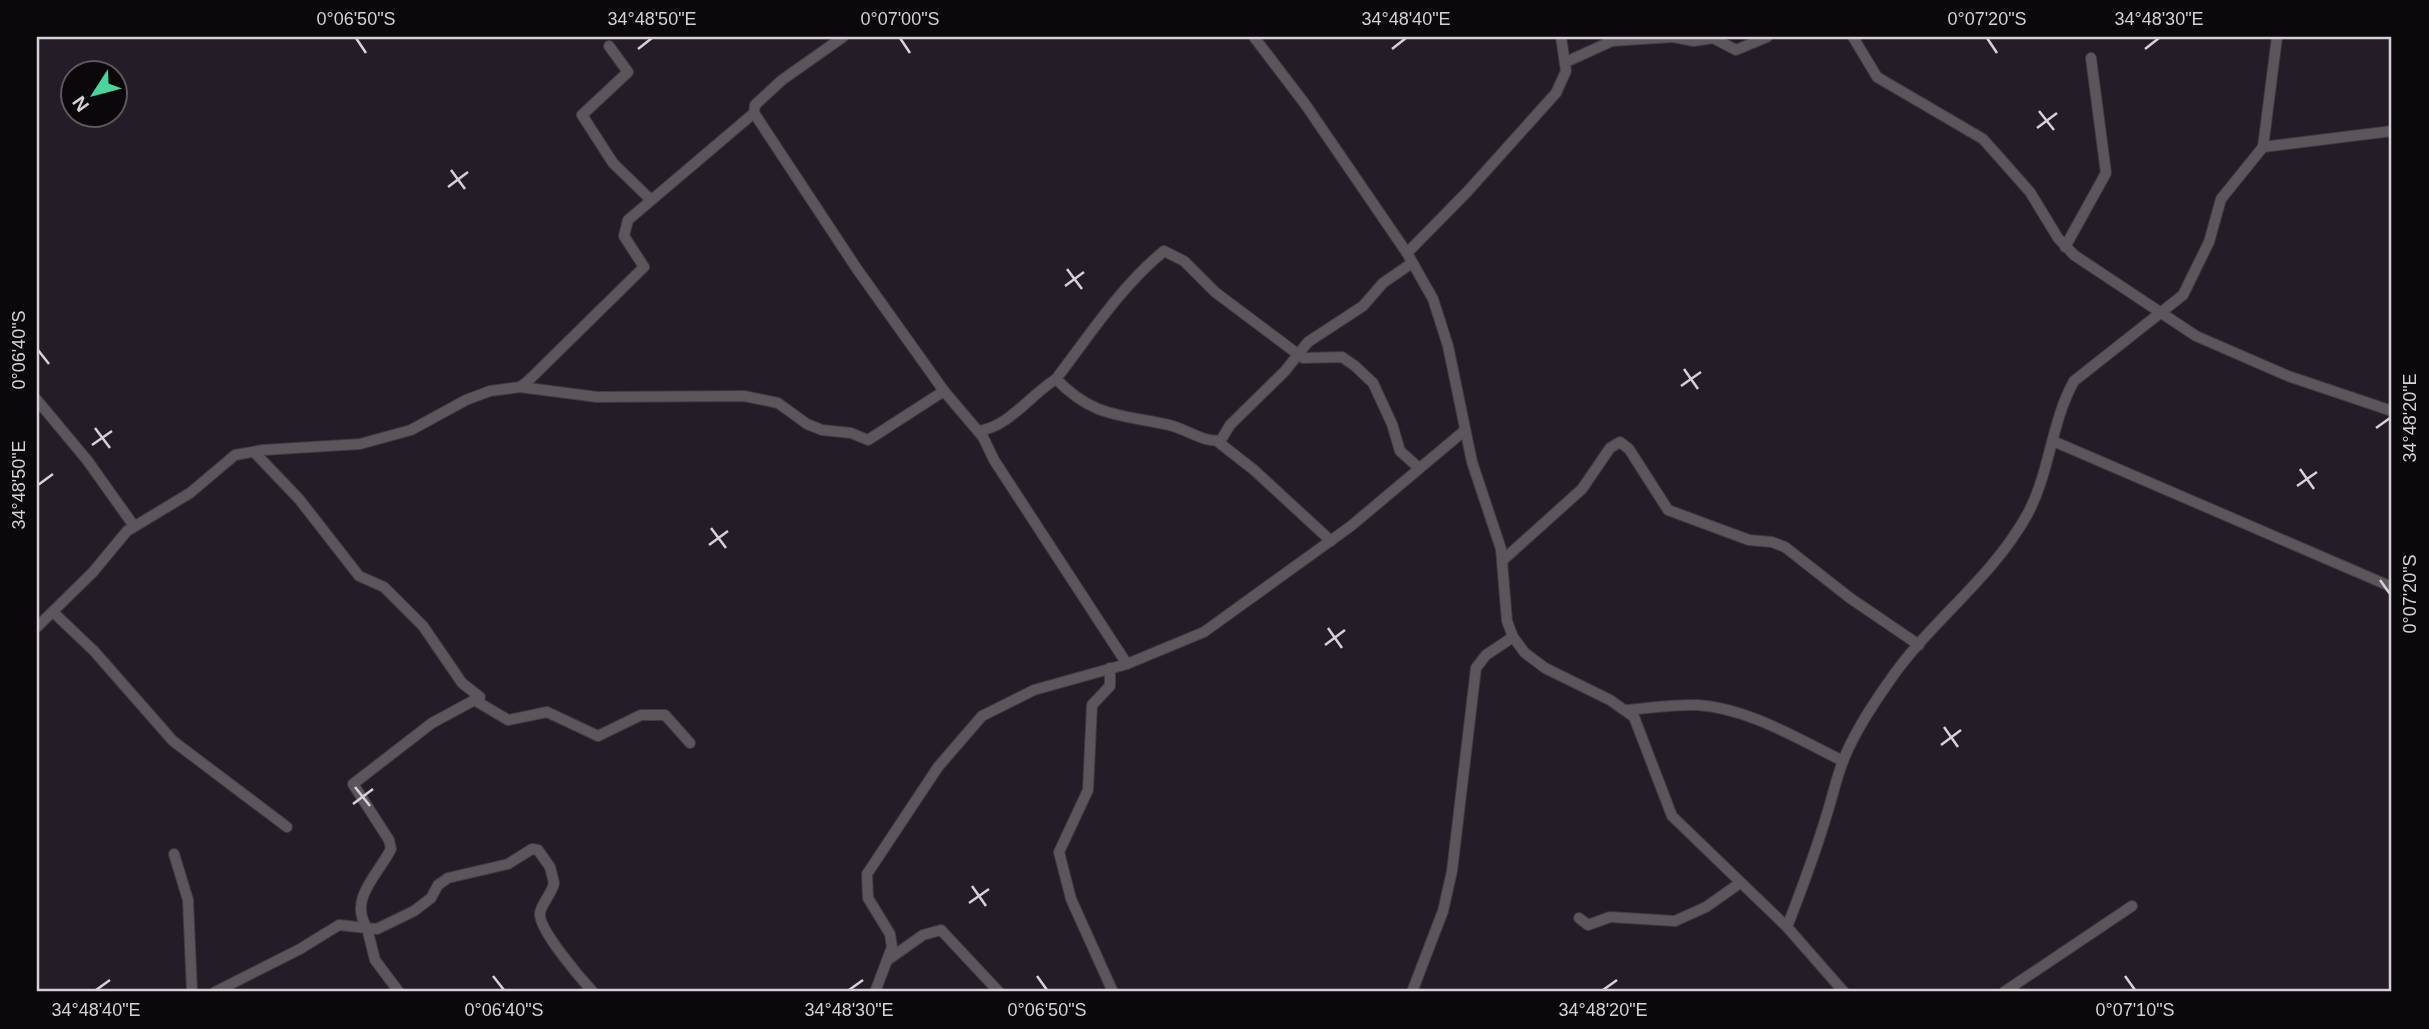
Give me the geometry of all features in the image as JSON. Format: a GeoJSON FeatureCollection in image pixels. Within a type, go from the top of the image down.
{"type":"FeatureCollection","features":[{"type":"Feature","properties":{"kind":"street"},"geometry":{"type":"LineString","coordinates":[[843,37],[767,93],[755,105],[754,113],[943,391],[978,431],[1127,663]]}},
{"type":"Feature","properties":{"kind":"street"},"geometry":{"type":"LineString","coordinates":[[1254,37],[1305,104],[1410,258],[1442,321],[1464,431],[1503,560],[1507,621],[1513,637],[1525,653],[1545,668],[1627,710],[1640,725],[1672,816],[1787,927],[1844,992]]}},
{"type":"Feature","properties":{"kind":"street"},"geometry":{"type":"LineString","coordinates":[[1217,441],[1317,335],[1363,306],[1410,258],[1556,93],[1564,79],[1566,62],[1560,37]]}},
{"type":"Feature","properties":{"kind":"street"},"geometry":{"type":"LineString","coordinates":[[1566,62],[1612,41],[1673,37],[1695,41],[1713,38],[1736,50],[1767,37]]}},
{"type":"Feature","properties":{"kind":"street"},"geometry":{"type":"LineString","coordinates":[[1853,37],[1877,78],[1983,139],[2030,192],[2065,247],[2196,336],[2288,376],[2392,411]]}},
{"type":"Feature","properties":{"kind":"street"},"geometry":{"type":"LineString","coordinates":[[1787,927],[1843,761],[1890,680],[1919,645],[1968,595],[2015,533],[2032,504],[2065,396],[2074,380],[2183,295],[2208,242],[2221,199],[2263,147],[2277,37]]}},
{"type":"Feature","properties":{"kind":"street"},"geometry":{"type":"LineString","coordinates":[[609,46],[628,72],[582,115],[614,163],[650,199]]}},
{"type":"Feature","properties":{"kind":"street"},"geometry":{"type":"LineString","coordinates":[[2065,247],[2106,173],[2091,58]]}},
{"type":"Feature","properties":{"kind":"street"},"geometry":{"type":"LineString","coordinates":[[520,387],[641,272],[644,267],[628,245],[624,230],[628,220],[754,113]]}},
{"type":"Feature","properties":{"kind":"street"},"geometry":{"type":"LineString","coordinates":[[2263,147],[2392,131]]}},
{"type":"Feature","properties":{"kind":"street"},"geometry":{"type":"LineString","coordinates":[[978,431],[1001,424],[1035,392],[1056,379],[1111,306],[1164,251],[1184,261],[1224,300],[1303,358],[1314,360],[1342,357],[1355,366],[1373,383],[1392,424],[1400,451],[1418,467]]}},
{"type":"Feature","properties":{"kind":"street"},"geometry":{"type":"LineString","coordinates":[[1056,379],[1083,402],[1105,414],[1169,425],[1217,441],[1254,470],[1331,541]]}},
{"type":"Feature","properties":{"kind":"street"},"geometry":{"type":"LineString","coordinates":[[37,627],[134,526],[190,493],[235,455],[360,444],[411,430],[466,400],[490,391],[520,387],[597,397],[744,396],[778,403],[807,424],[822,430],[851,433],[868,440],[884,433],[943,391]]}},
{"type":"Feature","properties":{"kind":"street"},"geometry":{"type":"LineString","coordinates":[[37,400],[88,460],[134,526]]}},
{"type":"Feature","properties":{"kind":"street"},"geometry":{"type":"LineString","coordinates":[[875,992],[892,947],[890,934],[868,898],[866,874],[938,767],[982,716],[1005,702],[1072,677],[1127,663],[1204,632],[1331,541],[1464,431]]}},
{"type":"Feature","properties":{"kind":"street"},"geometry":{"type":"LineString","coordinates":[[2053,441],[2392,587]]}},
{"type":"Feature","properties":{"kind":"street"},"geometry":{"type":"LineString","coordinates":[[1503,560],[1582,489],[1609,448],[1620,442],[1629,449],[1668,510],[1749,540],[1785,547],[1850,598],[1919,645]]}},
{"type":"Feature","properties":{"kind":"street"},"geometry":{"type":"LineString","coordinates":[[254,452],[299,499],[359,576],[384,587],[424,626],[462,683],[479,695],[476,701],[432,723],[353,784],[389,840],[391,849],[359,902],[361,919],[367,928],[375,960],[399,992]]}},
{"type":"Feature","properties":{"kind":"street"},"geometry":{"type":"LineString","coordinates":[[53,611],[94,650],[173,741],[287,827]]}},
{"type":"Feature","properties":{"kind":"street"},"geometry":{"type":"LineString","coordinates":[[1412,992],[1443,912],[1452,871],[1476,668],[1486,655],[1513,637]]}},
{"type":"Feature","properties":{"kind":"street"},"geometry":{"type":"LineString","coordinates":[[1110,668],[1110,686],[1092,705],[1088,790],[1059,852],[1071,899],[1113,992]]}},
{"type":"Feature","properties":{"kind":"street"},"geometry":{"type":"LineString","coordinates":[[476,701],[508,720],[547,712],[598,736],[641,715],[665,715],[690,743]]}},
{"type":"Feature","properties":{"kind":"street"},"geometry":{"type":"LineString","coordinates":[[1627,710],[1698,705],[1731,711],[1768,724],[1843,761]]}},
{"type":"Feature","properties":{"kind":"street"},"geometry":{"type":"LineString","coordinates":[[215,992],[300,949],[339,925],[377,929],[414,911],[431,898],[438,885],[447,878],[508,864],[532,849],[538,850],[550,867],[554,883],[541,910],[542,920],[559,951],[593,992]]}},
{"type":"Feature","properties":{"kind":"street"},"geometry":{"type":"LineString","coordinates":[[174,854],[188,900],[192,992]]}},
{"type":"Feature","properties":{"kind":"street"},"geometry":{"type":"LineString","coordinates":[[1579,918],[1588,925],[1610,917],[1675,920],[1706,907],[1740,883]]}},
{"type":"Feature","properties":{"kind":"street"},"geometry":{"type":"LineString","coordinates":[[2004,992],[2132,906]]}},
{"type":"Feature","properties":{"kind":"street"},"geometry":{"type":"LineString","coordinates":[[889,960],[923,935],[942,930],[999,992]]}}]}
